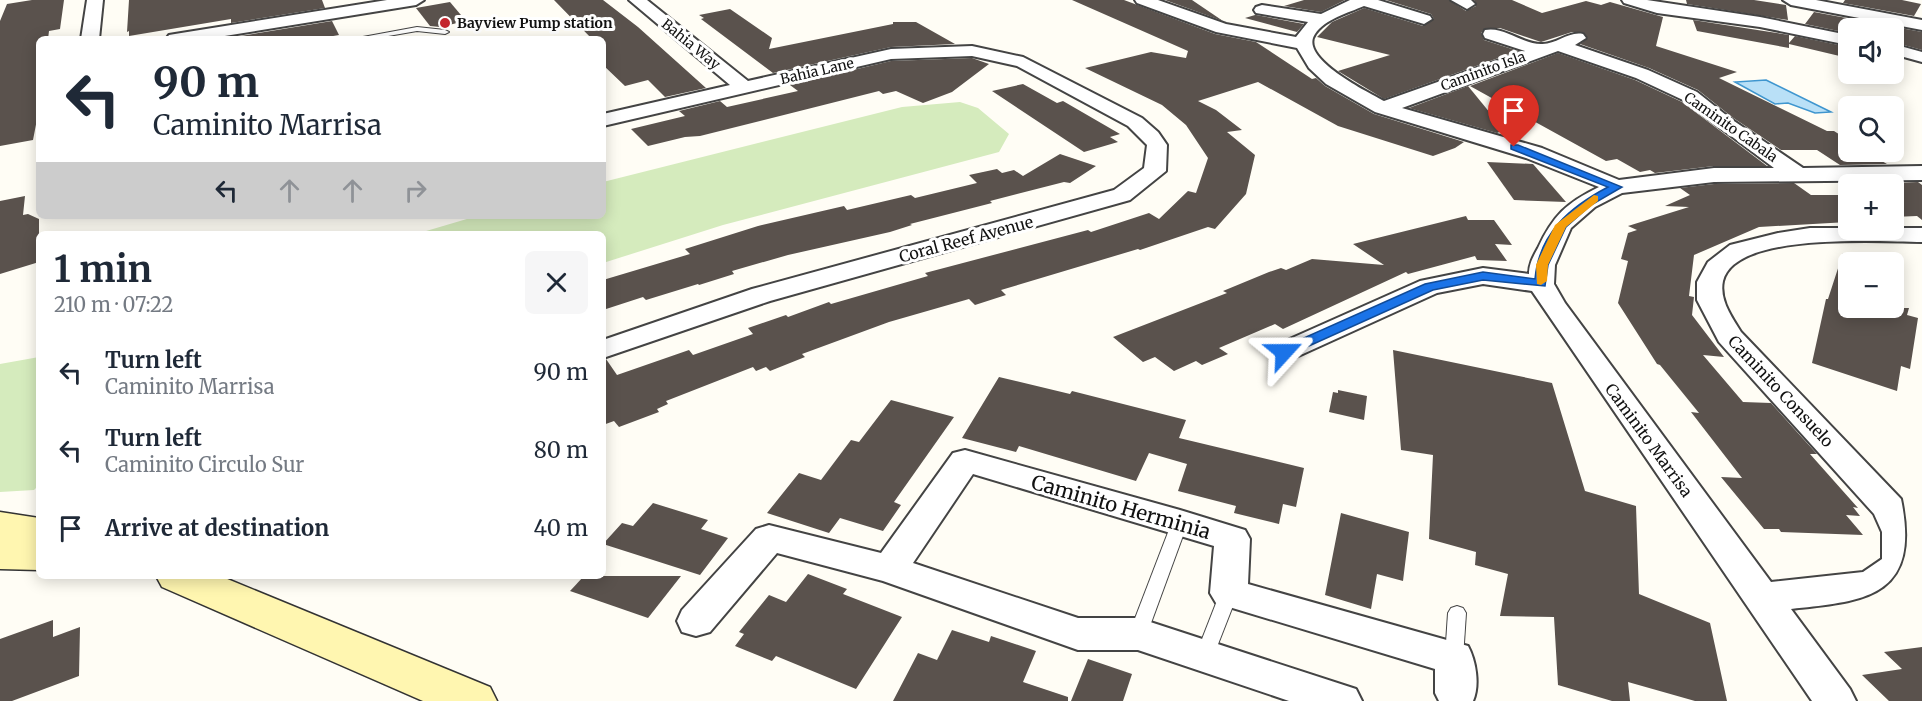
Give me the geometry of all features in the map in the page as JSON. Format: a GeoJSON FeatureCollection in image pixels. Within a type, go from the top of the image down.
{"type":"FeatureCollection","features":[{"type":"Feature","properties":{"kind":"main road"},"geometry":{"type":"LineString","coordinates":[[12,535],[36,553]]}},
{"type":"Feature","properties":{"kind":"main road"},"geometry":{"type":"LineString","coordinates":[[184,579],[473,701]]}},
{"type":"Feature","properties":{"kind":"street"},"geometry":{"type":"LineString","coordinates":[[90,36],[95,0]]}},
{"type":"Feature","properties":{"kind":"street"},"geometry":{"type":"LineString","coordinates":[[194,36],[416,0]]}},
{"type":"Feature","properties":{"kind":"street","name":"Bahia Way"},"geometry":{"type":"LineString","coordinates":[[637,0],[745,88]]}},
{"type":"Feature","properties":{"kind":"street"},"geometry":{"type":"LineString","coordinates":[[1143,0],[1222,28],[1304,44]]}},
{"type":"Feature","properties":{"kind":"street"},"geometry":{"type":"LineString","coordinates":[[1424,19],[1363,0],[1324,19],[1305,36],[1304,44],[1322,72],[1382,108],[1534,153],[1617,187]]}},
{"type":"Feature","properties":{"kind":"street"},"geometry":{"type":"LineString","coordinates":[[1630,0],[1657,8],[1749,20],[1838,38]]}},
{"type":"Feature","properties":{"kind":"street"},"geometry":{"type":"LineString","coordinates":[[1791,0],[1922,25]]}},
{"type":"Feature","properties":{"kind":"street"},"geometry":{"type":"LineString","coordinates":[[1262,10],[1324,19]]}},
{"type":"Feature","properties":{"kind":"street","name":"Caminito Cabala"},"geometry":{"type":"LineString","coordinates":[[1491,34],[1550,47],[1642,74],[1690,96],[1724,123],[1799,175]]}},
{"type":"Feature","properties":{"kind":"street","name":"Caminito Isla"},"geometry":{"type":"LineString","coordinates":[[1382,108],[1584,34]]}},
{"type":"Feature","properties":{"kind":"street","name":"Bahia Lane"},"geometry":{"type":"LineString","coordinates":[[606,119],[891,54],[972,51],[1000,56],[1031,67]]}},
{"type":"Feature","properties":{"kind":"street"},"geometry":{"type":"LineString","coordinates":[[1904,53],[1922,57]]}},
{"type":"Feature","properties":{"kind":"street","name":"Coral Reef Avenue"},"geometry":{"type":"LineString","coordinates":[[606,348],[761,295],[1122,195],[1155,171],[1157,145],[1152,136],[1135,122],[1031,67]]}},
{"type":"Feature","properties":{"kind":"street"},"geometry":{"type":"LineString","coordinates":[[1284,352],[1429,287],[1483,276],[1541,284],[1542,265],[1561,225],[1587,202],[1617,187],[1714,175],[1922,173]]}},
{"type":"Feature","properties":{"kind":"street","name":"Caminito Consuelo"},"geometry":{"type":"LineString","coordinates":[[1762,598],[1872,585],[1900,565],[1900,532],[1889,508],[1729,336],[1710,300],[1710,282],[1717,267],[1739,250],[1778,240],[1810,235],[1922,235]]}},
{"type":"Feature","properties":{"kind":"street","name":"Caminito Marrisa"},"geometry":{"type":"LineString","coordinates":[[1541,284],[1553,305],[1835,701]]}},
{"type":"Feature","properties":{"kind":"street","name":"Caminito Herminia"},"geometry":{"type":"LineString","coordinates":[[889,569],[964,462],[1180,522],[1232,540],[1229,593]]}},
{"type":"Feature","properties":{"kind":"street"},"geometry":{"type":"LineString","coordinates":[[696,621],[770,538],[889,569],[1078,634],[1138,634],[1341,701]]}},
{"type":"Feature","properties":{"kind":"street"},"geometry":{"type":"LineString","coordinates":[[1229,593],[1461,688]]}},
{"type":"Feature","properties":{"kind":"lane"},"geometry":{"type":"LineString","coordinates":[[374,36],[417,29],[445,32]]}},
{"type":"Feature","properties":{"kind":"lane"},"geometry":{"type":"LineString","coordinates":[[1138,634],[1180,522]]}},
{"type":"Feature","properties":{"kind":"lane"},"geometry":{"type":"LineString","coordinates":[[1204,657],[1229,593]]}},
{"type":"Feature","properties":{"kind":"lane"},"geometry":{"type":"LineString","coordinates":[[1457,613],[1461,688]]}},
{"type":"Feature","properties":{"kind":"green space"},"geometry":{"type":"Polygon","coordinates":[[[960,102],[978,108],[1009,134],[999,152],[723,225],[606,262],[606,231],[426,231],[467,219],[606,219],[606,181],[902,107],[960,102]]]}},
{"type":"Feature","properties":{"kind":"green space"},"geometry":{"type":"Polygon","coordinates":[[[36,358],[36,488],[34,490],[0,492],[0,364],[36,358]]]}},
{"type":"Feature","properties":{"kind":"water"},"geometry":{"type":"Polygon","coordinates":[[[1766,80],[1831,112],[1815,113],[1788,103],[1775,104],[1735,82],[1766,80]]]}},
{"type":"Feature","properties":{"kind":"building"},"geometry":{"type":"Polygon","coordinates":[[[32,0],[64,0],[60,29],[49,31],[48,36],[36,36],[36,124],[33,140],[0,146],[0,21],[7,4],[32,0]]]}},
{"type":"Feature","properties":{"kind":"building"},"geometry":{"type":"Polygon","coordinates":[[[129,0],[322,0],[325,8],[231,23],[231,19],[129,36],[129,31],[127,32],[129,0]]]}},
{"type":"Feature","properties":{"kind":"building"},"geometry":{"type":"Polygon","coordinates":[[[554,0],[603,0],[638,27],[706,88],[665,97],[648,80],[625,86],[606,68],[606,36],[589,36],[554,0]]]}},
{"type":"Feature","properties":{"kind":"building"},"geometry":{"type":"Polygon","coordinates":[[[1072,0],[1124,0],[1215,34],[1256,42],[1312,79],[1316,78],[1325,86],[1374,114],[1464,142],[1433,156],[1338,126],[1258,82],[1198,101],[1216,110],[1242,130],[1227,132],[1255,155],[1246,194],[1215,229],[1208,227],[1140,250],[1001,290],[1006,295],[975,305],[969,299],[889,322],[802,354],[805,357],[770,371],[766,367],[756,371],[753,367],[666,401],[668,404],[657,409],[659,412],[619,427],[614,421],[606,424],[606,359],[617,375],[689,350],[693,355],[753,334],[748,328],[829,302],[831,304],[928,276],[925,273],[1088,230],[1091,232],[1149,213],[1159,219],[1188,191],[1196,193],[1208,158],[1186,125],[1162,105],[1085,68],[1151,52],[1186,58],[1188,51],[1072,0]]]}},
{"type":"Feature","properties":{"kind":"building"},"geometry":{"type":"Polygon","coordinates":[[[1165,0],[1192,0],[1223,21],[1165,0]]]}},
{"type":"Feature","properties":{"kind":"building"},"geometry":{"type":"Polygon","coordinates":[[[1304,0],[1345,0],[1321,12],[1284,6],[1304,0]]]}},
{"type":"Feature","properties":{"kind":"building"},"geometry":{"type":"Polygon","coordinates":[[[1386,0],[1449,0],[1466,11],[1476,6],[1474,0],[1512,0],[1542,13],[1586,1],[1601,5],[1610,2],[1663,17],[1656,46],[1737,72],[1719,78],[1827,131],[1834,131],[1838,134],[1838,162],[1884,162],[1887,164],[1840,165],[1817,150],[1781,150],[1732,117],[1698,90],[1649,68],[1580,44],[1588,38],[1583,32],[1572,32],[1541,42],[1500,28],[1485,28],[1481,33],[1484,40],[1518,51],[1384,99],[1338,71],[1390,55],[1317,37],[1332,22],[1364,8],[1423,26],[1434,19],[1431,14],[1386,0]]]}},
{"type":"Feature","properties":{"kind":"building"},"geometry":{"type":"Polygon","coordinates":[[[1686,0],[1754,0],[1786,5],[1788,20],[1687,4],[1686,0]]]}},
{"type":"Feature","properties":{"kind":"building"},"geometry":{"type":"Polygon","coordinates":[[[1845,0],[1902,0],[1921,4],[1914,16],[1843,3],[1845,0]]]}},
{"type":"Feature","properties":{"kind":"building"},"geometry":{"type":"Polygon","coordinates":[[[450,2],[466,21],[440,27],[430,26],[416,8],[450,2]]]}},
{"type":"Feature","properties":{"kind":"building"},"geometry":{"type":"Polygon","coordinates":[[[730,9],[772,38],[769,49],[893,24],[893,22],[916,22],[955,44],[891,47],[773,73],[701,19],[704,18],[699,15],[730,9]]]}},
{"type":"Feature","properties":{"kind":"building"},"geometry":{"type":"Polygon","coordinates":[[[1814,12],[1846,18],[1838,18],[1838,31],[1805,24],[1814,12]]]}},
{"type":"Feature","properties":{"kind":"building"},"geometry":{"type":"Polygon","coordinates":[[[1255,15],[1304,24],[1297,32],[1245,18],[1255,15]]]}},
{"type":"Feature","properties":{"kind":"building"},"geometry":{"type":"Polygon","coordinates":[[[1693,20],[1789,35],[1789,43],[1795,36],[1838,45],[1838,56],[1789,44],[1789,48],[1697,31],[1693,20]]]}},
{"type":"Feature","properties":{"kind":"building"},"geometry":{"type":"Polygon","coordinates":[[[332,21],[339,35],[333,36],[241,36],[332,21]]]}},
{"type":"Feature","properties":{"kind":"building"},"geometry":{"type":"Polygon","coordinates":[[[1904,29],[1922,32],[1922,50],[1904,45],[1904,29]]]}},
{"type":"Feature","properties":{"kind":"building"},"geometry":{"type":"Polygon","coordinates":[[[1558,53],[1635,80],[1682,102],[1767,166],[1714,166],[1655,173],[1650,170],[1640,172],[1617,159],[1606,161],[1470,86],[1558,53]]]}},
{"type":"Feature","properties":{"kind":"building"},"geometry":{"type":"Polygon","coordinates":[[[972,58],[989,64],[952,92],[923,103],[896,91],[883,94],[879,91],[700,136],[685,137],[648,146],[631,129],[685,116],[679,111],[720,101],[727,107],[798,91],[790,85],[891,61],[972,58]]]}},
{"type":"Feature","properties":{"kind":"building"},"geometry":{"type":"Polygon","coordinates":[[[1023,84],[1057,103],[1063,101],[1120,134],[1110,137],[1118,142],[1084,152],[992,91],[1023,84]]]}},
{"type":"Feature","properties":{"kind":"building"},"geometry":{"type":"Polygon","coordinates":[[[1468,86],[1504,130],[1497,133],[1409,108],[1468,86]]]}},
{"type":"Feature","properties":{"kind":"building"},"geometry":{"type":"Polygon","coordinates":[[[1060,154],[1096,166],[1070,183],[1064,182],[990,201],[992,203],[910,224],[912,225],[890,232],[788,255],[732,271],[734,274],[699,285],[646,300],[643,297],[606,309],[606,279],[690,254],[685,249],[758,226],[844,206],[847,210],[911,195],[915,198],[977,183],[969,175],[997,169],[1002,173],[1014,170],[1023,176],[1060,154]]]}},
{"type":"Feature","properties":{"kind":"building"},"geometry":{"type":"Polygon","coordinates":[[[1487,162],[1533,164],[1566,202],[1514,200],[1487,162]]]}},
{"type":"Feature","properties":{"kind":"building"},"geometry":{"type":"Polygon","coordinates":[[[1918,182],[1922,185],[1922,220],[1917,216],[1904,217],[1904,183],[1918,182]]]}},
{"type":"Feature","properties":{"kind":"building"},"geometry":{"type":"Polygon","coordinates":[[[1794,183],[1811,195],[1838,195],[1838,223],[1759,227],[1694,255],[1689,296],[1694,297],[1692,315],[1724,357],[1703,355],[1743,402],[1771,403],[1817,454],[1810,454],[1858,508],[1853,507],[1860,516],[1846,515],[1863,535],[1781,532],[1779,529],[1764,529],[1721,477],[1742,478],[1691,412],[1699,413],[1657,364],[1618,303],[1628,261],[1621,259],[1628,233],[1637,230],[1628,226],[1689,207],[1665,206],[1690,195],[1680,188],[1714,184],[1794,183]]]}},
{"type":"Feature","properties":{"kind":"building"},"geometry":{"type":"Polygon","coordinates":[[[25,196],[23,215],[28,214],[39,219],[39,231],[36,231],[36,263],[0,274],[0,201],[25,196]]]}},
{"type":"Feature","properties":{"kind":"building"},"geometry":{"type":"Polygon","coordinates":[[[1466,216],[1468,220],[1494,220],[1512,245],[1495,244],[1507,261],[1477,260],[1475,256],[1408,274],[1406,272],[1283,329],[1275,324],[1219,348],[1228,354],[1202,365],[1196,361],[1174,371],[1155,357],[1143,362],[1113,337],[1227,293],[1223,291],[1269,272],[1281,268],[1286,270],[1312,259],[1384,265],[1353,244],[1466,216]]]}},
{"type":"Feature","properties":{"kind":"building"},"geometry":{"type":"Polygon","coordinates":[[[1838,268],[1838,318],[1904,318],[1904,308],[1909,308],[1907,315],[1918,318],[1910,369],[1901,366],[1897,391],[1812,363],[1826,299],[1828,299],[1838,268]]]}},
{"type":"Feature","properties":{"kind":"building"},"geometry":{"type":"Polygon","coordinates":[[[1393,350],[1552,383],[1585,491],[1636,506],[1639,594],[1710,623],[1727,701],[1695,701],[1628,682],[1630,701],[1612,701],[1558,685],[1554,617],[1500,616],[1508,574],[1475,565],[1476,552],[1429,539],[1433,455],[1401,450],[1393,350]]]}},
{"type":"Feature","properties":{"kind":"building"},"geometry":{"type":"Polygon","coordinates":[[[999,377],[1070,394],[1072,391],[1186,420],[1179,438],[1304,468],[1296,507],[1283,504],[1279,524],[1234,513],[1236,506],[1178,491],[1187,464],[1149,453],[1136,481],[1019,446],[1016,452],[962,438],[999,377]]]}},
{"type":"Feature","properties":{"kind":"building"},"geometry":{"type":"Polygon","coordinates":[[[1338,390],[1367,396],[1364,420],[1329,412],[1333,392],[1338,393],[1338,390]]]}},
{"type":"Feature","properties":{"kind":"building"},"geometry":{"type":"Polygon","coordinates":[[[891,400],[954,417],[894,502],[901,505],[883,531],[840,518],[829,533],[767,513],[799,473],[821,480],[851,440],[859,442],[891,400]]]}},
{"type":"Feature","properties":{"kind":"building"},"geometry":{"type":"Polygon","coordinates":[[[653,503],[708,520],[701,529],[728,538],[700,575],[606,545],[606,541],[622,523],[633,526],[653,503]]]}},
{"type":"Feature","properties":{"kind":"building"},"geometry":{"type":"Polygon","coordinates":[[[1341,513],[1409,532],[1403,581],[1377,574],[1371,609],[1325,595],[1341,513]]]}},
{"type":"Feature","properties":{"kind":"building"},"geometry":{"type":"Polygon","coordinates":[[[808,574],[847,589],[843,594],[902,617],[856,689],[776,656],[772,661],[735,646],[744,634],[739,632],[769,595],[786,602],[808,574]]]}},
{"type":"Feature","properties":{"kind":"building"},"geometry":{"type":"Polygon","coordinates":[[[606,576],[681,576],[648,618],[570,591],[581,579],[606,579],[606,576]]]}},
{"type":"Feature","properties":{"kind":"building"},"geometry":{"type":"Polygon","coordinates":[[[53,620],[53,637],[80,627],[79,676],[12,701],[0,701],[0,639],[53,620]]]}},
{"type":"Feature","properties":{"kind":"building"},"geometry":{"type":"Polygon","coordinates":[[[952,630],[989,642],[991,636],[1036,651],[1023,682],[1068,697],[1068,701],[893,701],[918,653],[937,660],[952,630]]]}},
{"type":"Feature","properties":{"kind":"building"},"geometry":{"type":"Polygon","coordinates":[[[1922,647],[1922,701],[1889,701],[1862,675],[1902,669],[1884,652],[1922,647]]]}},
{"type":"Feature","properties":{"kind":"building"},"geometry":{"type":"Polygon","coordinates":[[[1088,659],[1132,674],[1123,701],[1071,701],[1088,659]]]}},
{"type":"Feature","properties":{"kind":"slow traffic"},"geometry":{"type":"LineString","coordinates":[[1541,281],[1542,265],[1561,225],[1587,202],[1594,199]]}},
{"type":"Feature","properties":{"kind":"place","name":"Bayview Pump station"},"geometry":{"type":"Point","coordinates":[445,23]}},
{"type":"Feature","properties":{"kind":"route"},"geometry":{"type":"LineString","coordinates":[[1284,352],[1429,287],[1483,276],[1541,284],[1542,265],[1561,225],[1587,202],[1617,187],[1514,147]]}}]}
